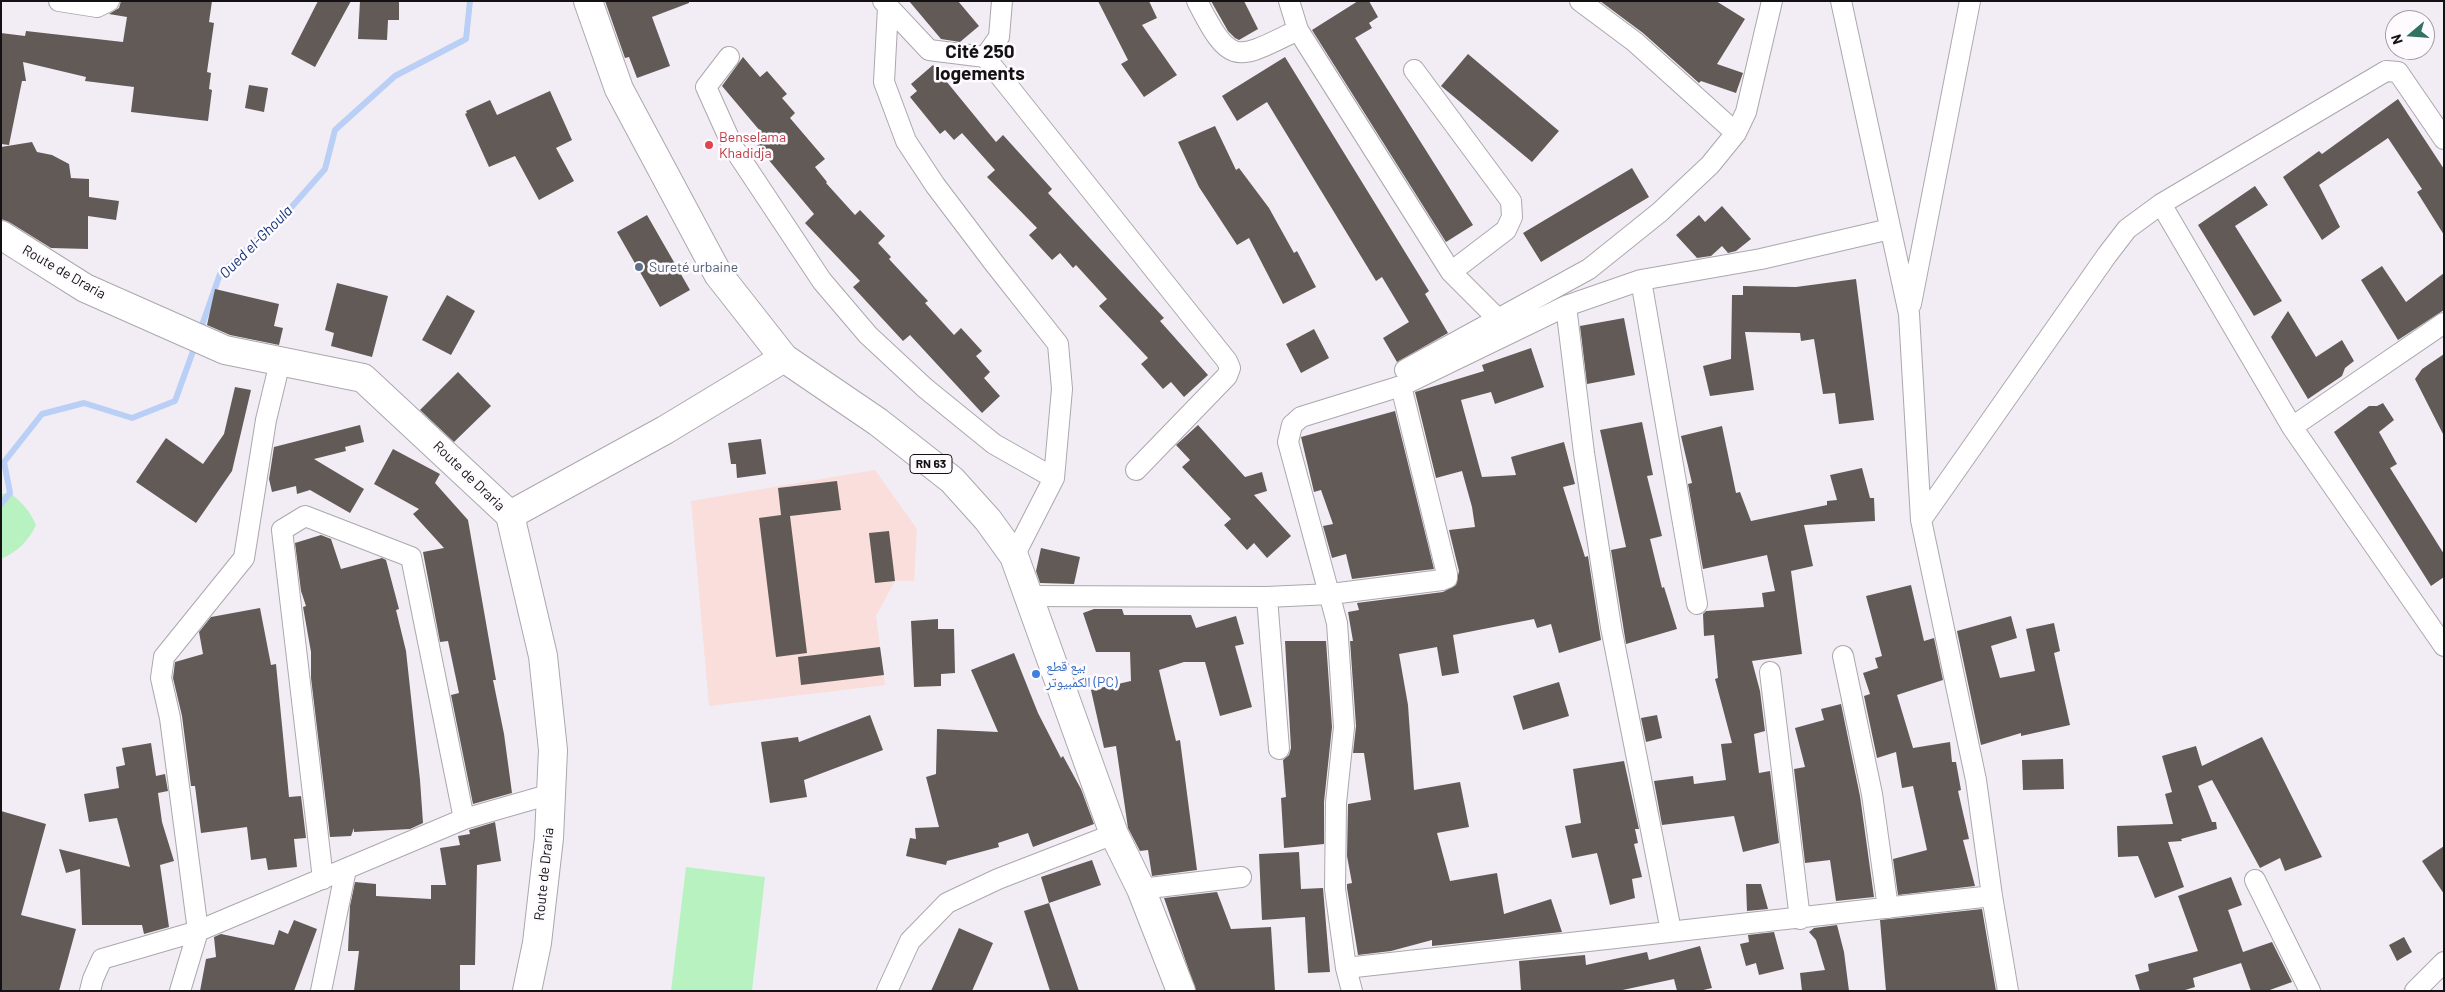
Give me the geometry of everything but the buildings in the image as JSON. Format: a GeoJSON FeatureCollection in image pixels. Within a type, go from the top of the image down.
{"type":"FeatureCollection","features":[{"type":"Feature","properties":{"kind":"main road","name":"RN 63"},"geometry":{"type":"LineString","coordinates":[[588,1],[619,89],[670,188],[718,274],[784,358],[878,422],[952,480],[988,520],[1014,556],[1114,834],[1141,889],[1181,991]]}},
{"type":"Feature","properties":{"kind":"main road","name":"Route de Draria"},"geometry":{"type":"LineString","coordinates":[[1,235],[85,288],[225,350],[363,378],[510,515],[543,656],[553,750],[548,838],[537,944],[527,991]]}},
{"type":"Feature","properties":{"kind":"main road"},"geometry":{"type":"LineString","coordinates":[[510,515],[665,430],[784,358]]}},
{"type":"Feature","properties":{"kind":"street"},"geometry":{"type":"LineString","coordinates":[[59,1],[97,7],[109,1]]}},
{"type":"Feature","properties":{"kind":"street"},"geometry":{"type":"LineString","coordinates":[[985,57],[999,37],[1002,1]]}},
{"type":"Feature","properties":{"kind":"street"},"geometry":{"type":"LineString","coordinates":[[1197,1],[1211,29],[1230,52],[1239,54],[1257,50],[1298,30]]}},
{"type":"Feature","properties":{"kind":"street"},"geometry":{"type":"LineString","coordinates":[[1289,1],[1298,30],[1451,272],[1498,319]]}},
{"type":"Feature","properties":{"kind":"street"},"geometry":{"type":"LineString","coordinates":[[1580,1],[1635,42],[1736,133]]}},
{"type":"Feature","properties":{"kind":"street"},"geometry":{"type":"LineString","coordinates":[[1351,400],[1589,269],[1660,212],[1710,165],[1736,133],[1746,112],[1772,1]]}},
{"type":"Feature","properties":{"kind":"street"},"geometry":{"type":"LineString","coordinates":[[1841,1],[1909,314],[1921,520],[1976,780],[1992,896],[2008,991]]}},
{"type":"Feature","properties":{"kind":"street"},"geometry":{"type":"LineString","coordinates":[[1909,314],[1970,1]]}},
{"type":"Feature","properties":{"kind":"street"},"geometry":{"type":"LineString","coordinates":[[886,4],[930,50],[985,57],[1227,361],[1230,368],[1227,376],[1136,470]]}},
{"type":"Feature","properties":{"kind":"street"},"geometry":{"type":"LineString","coordinates":[[886,4],[884,82],[906,141],[988,256],[1058,344],[1062,389],[1054,478],[1014,556]]}},
{"type":"Feature","properties":{"kind":"street"},"geometry":{"type":"LineString","coordinates":[[729,56],[706,87],[733,147],[822,281],[868,335],[925,388],[994,444],[1054,478]]}},
{"type":"Feature","properties":{"kind":"street"},"geometry":{"type":"LineString","coordinates":[[1414,70],[1511,201],[1512,217],[1506,230],[1451,272]]}},
{"type":"Feature","properties":{"kind":"street"},"geometry":{"type":"LineString","coordinates":[[1921,520],[2107,255],[2127,229],[2161,204],[2386,71],[2398,72],[2444,139]]}},
{"type":"Feature","properties":{"kind":"street"},"geometry":{"type":"LineString","coordinates":[[2161,204],[2292,427],[2444,646]]}},
{"type":"Feature","properties":{"kind":"street"},"geometry":{"type":"LineString","coordinates":[[1352,991],[1346,968],[1335,889],[1336,803],[1344,727],[1337,623],[1331,594],[1288,442],[1292,425],[1301,417],[1401,386],[1566,306],[1642,280],[1761,259],[1890,229]]}},
{"type":"Feature","properties":{"kind":"street"},"geometry":{"type":"LineString","coordinates":[[1642,280],[1697,604]]}},
{"type":"Feature","properties":{"kind":"street"},"geometry":{"type":"LineString","coordinates":[[1566,306],[1584,453],[1611,627],[1671,931]]}},
{"type":"Feature","properties":{"kind":"street"},"geometry":{"type":"LineString","coordinates":[[2292,427],[2444,323]]}},
{"type":"Feature","properties":{"kind":"street"},"geometry":{"type":"LineString","coordinates":[[180,991],[198,931],[170,718],[161,678],[164,656],[244,558],[266,420],[280,362]]}},
{"type":"Feature","properties":{"kind":"street"},"geometry":{"type":"LineString","coordinates":[[1028,596],[1267,597],[1331,594],[1447,578],[1401,386]]}},
{"type":"Feature","properties":{"kind":"street"},"geometry":{"type":"LineString","coordinates":[[282,530],[305,516],[411,558],[464,819]]}},
{"type":"Feature","properties":{"kind":"street"},"geometry":{"type":"LineString","coordinates":[[251,519],[282,530]]}},
{"type":"Feature","properties":{"kind":"street"},"geometry":{"type":"LineString","coordinates":[[282,530],[323,879]]}},
{"type":"Feature","properties":{"kind":"street"},"geometry":{"type":"LineString","coordinates":[[1267,597],[1279,749]]}},
{"type":"Feature","properties":{"kind":"street"},"geometry":{"type":"LineString","coordinates":[[1843,656],[1872,794],[1888,908]]}},
{"type":"Feature","properties":{"kind":"street"},"geometry":{"type":"LineString","coordinates":[[1770,672],[1800,918]]}},
{"type":"Feature","properties":{"kind":"street"},"geometry":{"type":"LineString","coordinates":[[90,991],[102,959],[198,931],[464,819],[551,794]]}},
{"type":"Feature","properties":{"kind":"street"},"geometry":{"type":"LineString","coordinates":[[887,991],[910,941],[946,903],[998,879],[1114,834]]}},
{"type":"Feature","properties":{"kind":"street"},"geometry":{"type":"LineString","coordinates":[[321,991],[346,869]]}},
{"type":"Feature","properties":{"kind":"street"},"geometry":{"type":"LineString","coordinates":[[1141,889],[1240,877]]}},
{"type":"Feature","properties":{"kind":"street"},"geometry":{"type":"LineString","coordinates":[[2255,880],[2310,991]]}},
{"type":"Feature","properties":{"kind":"street"},"geometry":{"type":"LineString","coordinates":[[1346,968],[1992,896]]}},
{"type":"Feature","properties":{"kind":"street"},"geometry":{"type":"LineString","coordinates":[[2415,991],[2444,962]]}},
{"type":"Feature","properties":{"kind":"shaded area"},"geometry":{"type":"Polygon","coordinates":[[[875,470],[917,529],[914,581],[895,581],[876,616],[885,685],[709,706],[691,501],[875,470]]]}},
{"type":"Feature","properties":{"kind":"green space"},"geometry":{"type":"Polygon","coordinates":[[[10,493],[25,507],[36,525],[22,545],[13,553],[1,559],[1,494],[10,493]]]}},
{"type":"Feature","properties":{"kind":"green space"},"geometry":{"type":"Polygon","coordinates":[[[686,867],[765,877],[752,991],[671,991],[686,867]]]}},
{"type":"Feature","properties":{"kind":"waterway","name":"Oued el-Ghoula"},"geometry":{"type":"LineString","coordinates":[[200,331],[220,274],[288,211],[325,169],[335,130],[395,76],[466,39],[470,1]]}},
{"type":"Feature","properties":{"kind":"waterway","name":"Oued el-Ghoula"},"geometry":{"type":"LineString","coordinates":[[1,504],[10,493],[4,462],[42,414],[84,403],[132,418],[175,401],[196,343]]}},
{"type":"Feature","properties":{"kind":"place","name":"Benselama Khadidja"},"geometry":{"type":"Point","coordinates":[709,145]}},
{"type":"Feature","properties":{"kind":"place","name":"Sureté urbaine"},"geometry":{"type":"Point","coordinates":[639,267]}},
{"type":"Feature","properties":{"kind":"place","name":"بيع قطع الكمبيوتر (PC)"},"geometry":{"type":"Point","coordinates":[1036,674]}},
{"type":"Feature","properties":{"kind":"district","name":"Cité 250 logements"},"geometry":{"type":"Point","coordinates":[980,63]}}]}
